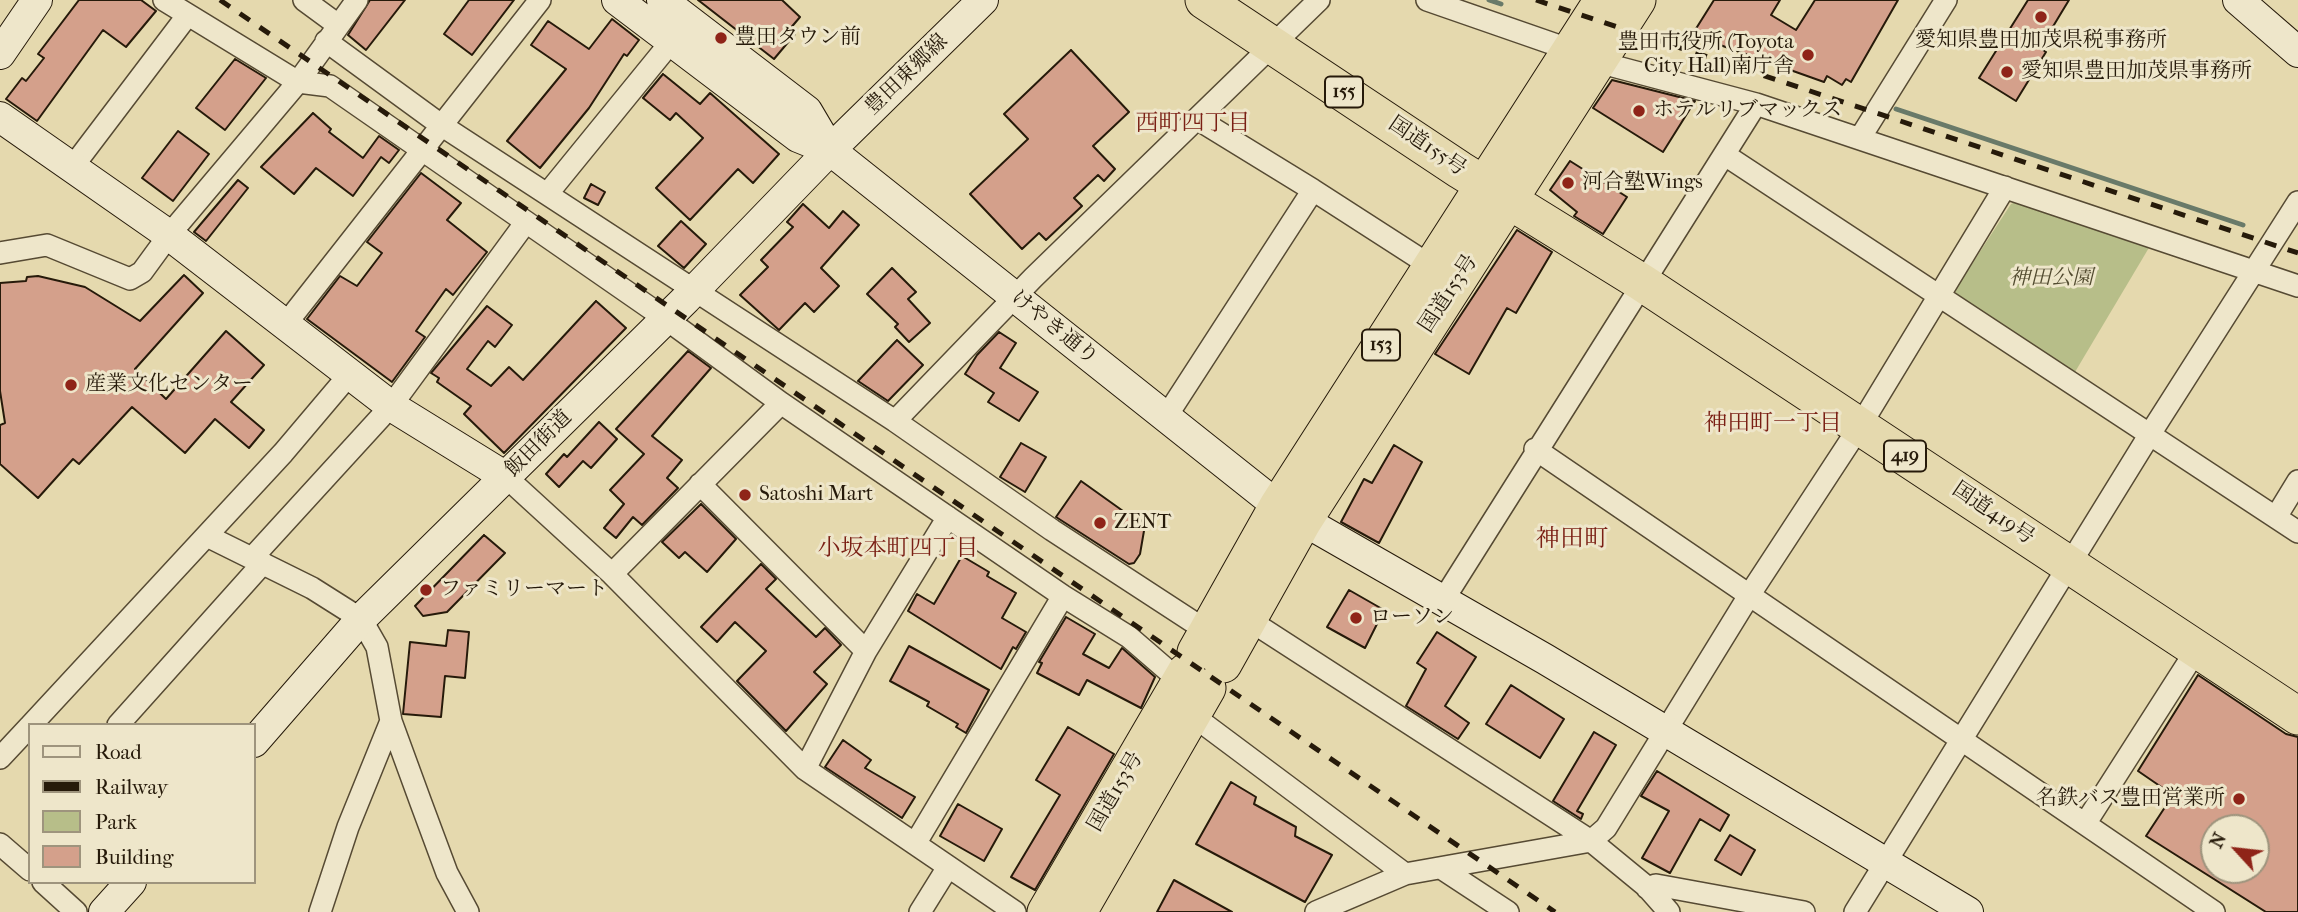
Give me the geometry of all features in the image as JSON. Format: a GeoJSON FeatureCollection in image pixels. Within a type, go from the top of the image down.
{"type":"FeatureCollection","features":[{"type":"Feature","properties":{"kind":"highway","name":"国道155号"},"geometry":{"type":"LineString","coordinates":[[1204,0],[1497,191]]}},
{"type":"Feature","properties":{"kind":"highway","name":"国道153号"},"geometry":{"type":"LineString","coordinates":[[1585,56],[1603,0]]}},
{"type":"Feature","properties":{"kind":"highway","name":"国道153号"},"geometry":{"type":"LineString","coordinates":[[1077,912],[1199,672],[1246,618],[1291,514],[1585,56],[1637,0]]}},
{"type":"Feature","properties":{"kind":"highway","name":"国道153号"},"geometry":{"type":"LineString","coordinates":[[1046,912],[1199,672],[1432,266],[1497,191]]}},
{"type":"Feature","properties":{"kind":"highway","name":"国道419号"},"geometry":{"type":"LineString","coordinates":[[1497,191],[1641,282],[2298,716]]}},
{"type":"Feature","properties":{"kind":"street"},"geometry":{"type":"LineString","coordinates":[[164,0],[298,82],[330,86],[1063,596],[1129,637],[1199,672]]}},
{"type":"Feature","properties":{"kind":"street"},"geometry":{"type":"LineString","coordinates":[[304,0],[332,33],[442,125],[895,421],[1052,530],[1405,874]]}},
{"type":"Feature","properties":{"kind":"street"},"geometry":{"type":"LineString","coordinates":[[0,253],[47,245],[130,279],[142,272],[169,235],[298,82],[357,0]]}},
{"type":"Feature","properties":{"kind":"street"},"geometry":{"type":"LineString","coordinates":[[285,325],[337,263],[540,0]]}},
{"type":"Feature","properties":{"kind":"street","name":"けやき通り"},"geometry":{"type":"LineString","coordinates":[[617,0],[797,137],[830,150],[1291,514],[1968,912]]}},
{"type":"Feature","properties":{"kind":"street","name":"けやき通り"},"geometry":{"type":"LineString","coordinates":[[662,0],[807,111],[830,150]]}},
{"type":"Feature","properties":{"kind":"street","name":"豊田東郷線"},"geometry":{"type":"LineString","coordinates":[[830,150],[983,0]]}},
{"type":"Feature","properties":{"kind":"street"},"geometry":{"type":"LineString","coordinates":[[895,421],[1016,297],[1319,0]]}},
{"type":"Feature","properties":{"kind":"street"},"geometry":{"type":"LineString","coordinates":[[1427,0],[1585,56],[1756,104],[1860,138],[2298,286]]}},
{"type":"Feature","properties":{"kind":"street"},"geometry":{"type":"LineString","coordinates":[[1860,138],[1946,0]]}},
{"type":"Feature","properties":{"kind":"street"},"geometry":{"type":"LineString","coordinates":[[2238,0],[2298,52]]}},
{"type":"Feature","properties":{"kind":"street"},"geometry":{"type":"LineString","coordinates":[[0,54],[39,5]]}},
{"type":"Feature","properties":{"kind":"street"},"geometry":{"type":"LineString","coordinates":[[71,169],[187,16]]}},
{"type":"Feature","properties":{"kind":"street"},"geometry":{"type":"LineString","coordinates":[[548,193],[671,42]]}},
{"type":"Feature","properties":{"kind":"street"},"geometry":{"type":"LineString","coordinates":[[1442,602],[1535,449],[1756,104]]}},
{"type":"Feature","properties":{"kind":"street"},"geometry":{"type":"LineString","coordinates":[[0,117],[169,235],[391,405],[506,477],[612,574],[805,769],[1015,912]]}},
{"type":"Feature","properties":{"kind":"street"},"geometry":{"type":"LineString","coordinates":[[1199,120],[1432,266]]}},
{"type":"Feature","properties":{"kind":"street","name":"飯田街道"},"geometry":{"type":"LineString","coordinates":[[256,740],[361,620],[696,289],[830,150]]}},
{"type":"Feature","properties":{"kind":"street"},"geometry":{"type":"LineString","coordinates":[[1725,155],[2298,532]]}},
{"type":"Feature","properties":{"kind":"street"},"geometry":{"type":"LineString","coordinates":[[1316,912],[1383,881],[1405,874],[1591,841],[1606,828],[1751,594],[1860,426],[2005,187]]}},
{"type":"Feature","properties":{"kind":"street"},"geometry":{"type":"LineString","coordinates":[[1166,417],[1313,191]]}},
{"type":"Feature","properties":{"kind":"street"},"geometry":{"type":"LineString","coordinates":[[1855,912],[2150,434],[2298,202]]}},
{"type":"Feature","properties":{"kind":"street"},"geometry":{"type":"LineString","coordinates":[[120,723],[391,405],[527,222]]}},
{"type":"Feature","properties":{"kind":"street"},"geometry":{"type":"LineString","coordinates":[[32,723],[284,453],[349,374]]}},
{"type":"Feature","properties":{"kind":"street"},"geometry":{"type":"LineString","coordinates":[[612,574],[781,402]]}},
{"type":"Feature","properties":{"kind":"street"},"geometry":{"type":"LineString","coordinates":[[1535,449],[2214,912]]}},
{"type":"Feature","properties":{"kind":"street"},"geometry":{"type":"LineString","coordinates":[[2276,517],[2298,481]]}},
{"type":"Feature","properties":{"kind":"street"},"geometry":{"type":"LineString","coordinates":[[700,484],[866,651]]}},
{"type":"Feature","properties":{"kind":"street"},"geometry":{"type":"LineString","coordinates":[[805,769],[866,651],[948,517]]}},
{"type":"Feature","properties":{"kind":"street"},"geometry":{"type":"LineString","coordinates":[[207,536],[312,588],[361,620],[377,647],[391,720],[447,873],[468,912]]}},
{"type":"Feature","properties":{"kind":"street"},"geometry":{"type":"LineString","coordinates":[[915,844],[1063,596]]}},
{"type":"Feature","properties":{"kind":"street"},"geometry":{"type":"LineString","coordinates":[[1246,618],[1591,841],[1647,888],[1669,912]]}},
{"type":"Feature","properties":{"kind":"street"},"geometry":{"type":"LineString","coordinates":[[2085,824],[2197,649]]}},
{"type":"Feature","properties":{"kind":"street"},"geometry":{"type":"LineString","coordinates":[[320,912],[348,827],[391,720]]}},
{"type":"Feature","properties":{"kind":"street"},"geometry":{"type":"LineString","coordinates":[[0,758],[28,727]]}},
{"type":"Feature","properties":{"kind":"street"},"geometry":{"type":"LineString","coordinates":[[0,845],[28,868]]}},
{"type":"Feature","properties":{"kind":"street"},"geometry":{"type":"LineString","coordinates":[[920,912],[948,867]]}},
{"type":"Feature","properties":{"kind":"street"},"geometry":{"type":"LineString","coordinates":[[1441,868],[1508,912]]}},
{"type":"Feature","properties":{"kind":"street"},"geometry":{"type":"LineString","coordinates":[[45,884],[76,912]]}},
{"type":"Feature","properties":{"kind":"street"},"geometry":{"type":"LineString","coordinates":[[104,912],[129,884]]}},
{"type":"Feature","properties":{"kind":"street"},"geometry":{"type":"LineString","coordinates":[[1647,888],[1656,885],[1804,912]]}},
{"type":"Feature","properties":{"kind":"green space","name":"神田公園"},"geometry":{"type":"Polygon","coordinates":[[[2017,201],[2150,246],[2075,372],[1958,298],[1955,290],[2011,204],[2017,201]]]}},
{"type":"Feature","properties":{"kind":"building"},"geometry":{"type":"Polygon","coordinates":[[[79,0],[141,0],[156,11],[126,47],[103,30],[37,121],[6,99],[22,78],[26,81],[44,58],[38,54],[79,0]]]}},
{"type":"Feature","properties":{"kind":"building"},"geometry":{"type":"Polygon","coordinates":[[[370,0],[405,0],[366,50],[348,35],[370,0]]]}},
{"type":"Feature","properties":{"kind":"building"},"geometry":{"type":"Polygon","coordinates":[[[469,0],[514,0],[472,55],[444,34],[469,0]]]}},
{"type":"Feature","properties":{"kind":"building"},"geometry":{"type":"Polygon","coordinates":[[[698,0],[782,0],[800,17],[789,30],[795,34],[774,59],[698,0]]]}},
{"type":"Feature","properties":{"kind":"building","name":"豊田市役所 (Toyota City Hall)南庁舎"},"geometry":{"type":"Polygon","coordinates":[[[1714,0],[1780,0],[1771,15],[1796,30],[1815,0],[1898,0],[1851,82],[1846,79],[1842,85],[1827,76],[1824,82],[1692,35],[1714,0]]]}},
{"type":"Feature","properties":{"kind":"building"},"geometry":{"type":"Polygon","coordinates":[[[2028,0],[2069,0],[2040,48],[2046,52],[2016,101],[1979,78],[2028,0]]]}},
{"type":"Feature","properties":{"kind":"building"},"geometry":{"type":"Polygon","coordinates":[[[612,19],[639,40],[627,56],[624,54],[589,108],[540,168],[507,141],[566,69],[531,45],[548,21],[589,49],[612,19]]]}},
{"type":"Feature","properties":{"kind":"building"},"geometry":{"type":"Polygon","coordinates":[[[1071,50],[1129,112],[1093,146],[1115,169],[1104,181],[1098,175],[1074,198],[1082,206],[1046,240],[1039,233],[1022,249],[970,194],[1028,139],[1004,114],[1071,50]]]}},
{"type":"Feature","properties":{"kind":"building"},"geometry":{"type":"Polygon","coordinates":[[[235,59],[266,78],[225,130],[196,108],[235,59]]]}},
{"type":"Feature","properties":{"kind":"building"},"geometry":{"type":"Polygon","coordinates":[[[663,74],[700,104],[710,93],[779,154],[753,183],[738,169],[690,220],[656,188],[703,138],[676,113],[670,120],[643,98],[663,74]]]}},
{"type":"Feature","properties":{"kind":"building"},"geometry":{"type":"Polygon","coordinates":[[[1612,80],[1695,101],[1663,152],[1593,108],[1612,80]]]}},
{"type":"Feature","properties":{"kind":"building"},"geometry":{"type":"Polygon","coordinates":[[[313,113],[331,129],[329,132],[363,158],[379,136],[399,150],[389,163],[381,157],[353,196],[316,168],[294,194],[261,167],[313,113]]]}},
{"type":"Feature","properties":{"kind":"building"},"geometry":{"type":"Polygon","coordinates":[[[178,131],[209,154],[173,201],[142,178],[178,131]]]}},
{"type":"Feature","properties":{"kind":"building"},"geometry":{"type":"Polygon","coordinates":[[[1570,161],[1627,197],[1603,234],[1574,216],[1577,212],[1550,190],[1570,161]]]}},
{"type":"Feature","properties":{"kind":"building"},"geometry":{"type":"Polygon","coordinates":[[[421,173],[461,203],[447,220],[487,252],[453,295],[446,289],[416,331],[425,337],[392,382],[307,319],[340,276],[357,286],[382,253],[367,242],[421,173]]]}},
{"type":"Feature","properties":{"kind":"building"},"geometry":{"type":"Polygon","coordinates":[[[238,180],[248,188],[206,241],[194,232],[238,180]]]}},
{"type":"Feature","properties":{"kind":"building"},"geometry":{"type":"Polygon","coordinates":[[[591,184],[605,192],[598,205],[584,198],[591,184]]]}},
{"type":"Feature","properties":{"kind":"building"},"geometry":{"type":"Polygon","coordinates":[[[803,204],[829,228],[843,211],[859,225],[821,268],[839,286],[814,312],[805,303],[779,330],[740,295],[768,267],[761,260],[793,227],[787,222],[803,204]]]}},
{"type":"Feature","properties":{"kind":"building"},"geometry":{"type":"Polygon","coordinates":[[[681,221],[706,244],[684,268],[658,246],[681,221]]]}},
{"type":"Feature","properties":{"kind":"building"},"geometry":{"type":"Polygon","coordinates":[[[1517,230],[1552,252],[1516,313],[1507,308],[1469,374],[1435,354],[1517,230]]]}},
{"type":"Feature","properties":{"kind":"building"},"geometry":{"type":"Polygon","coordinates":[[[892,268],[916,292],[908,299],[930,323],[909,342],[895,327],[898,324],[867,294],[892,268]]]}},
{"type":"Feature","properties":{"kind":"building","name":"産業文化センター"},"geometry":{"type":"Polygon","coordinates":[[[184,275],[203,293],[135,369],[166,399],[226,331],[264,365],[231,402],[264,430],[249,448],[215,419],[185,453],[132,407],[79,464],[73,459],[38,498],[0,464],[0,425],[5,423],[0,391],[0,283],[26,281],[27,277],[38,276],[85,287],[140,321],[184,275]]]}},
{"type":"Feature","properties":{"kind":"building"},"geometry":{"type":"Polygon","coordinates":[[[596,301],[626,328],[504,453],[464,414],[471,406],[437,382],[439,378],[431,373],[487,306],[512,325],[495,347],[488,341],[467,369],[491,386],[509,367],[523,380],[596,301]]]}},
{"type":"Feature","properties":{"kind":"building"},"geometry":{"type":"Polygon","coordinates":[[[999,332],[1016,343],[1000,368],[1038,392],[1019,421],[988,402],[994,393],[965,374],[977,355],[999,332]]]}},
{"type":"Feature","properties":{"kind":"building"},"geometry":{"type":"Polygon","coordinates":[[[897,340],[923,365],[888,401],[858,381],[897,340]]]}},
{"type":"Feature","properties":{"kind":"building"},"geometry":{"type":"Polygon","coordinates":[[[688,351],[711,368],[652,436],[682,460],[667,478],[678,488],[642,525],[633,517],[616,538],[604,528],[624,504],[610,490],[644,454],[616,429],[688,351]]]}},
{"type":"Feature","properties":{"kind":"building"},"geometry":{"type":"Polygon","coordinates":[[[599,422],[617,439],[591,468],[583,461],[559,487],[546,474],[564,454],[567,457],[599,422]]]}},
{"type":"Feature","properties":{"kind":"building"},"geometry":{"type":"Polygon","coordinates":[[[1021,443],[1046,457],[1025,492],[1000,477],[1021,443]]]}},
{"type":"Feature","properties":{"kind":"building"},"geometry":{"type":"Polygon","coordinates":[[[1394,445],[1422,462],[1379,543],[1341,522],[1364,479],[1372,483],[1394,445]]]}},
{"type":"Feature","properties":{"kind":"building","name":"ZENT"},"geometry":{"type":"Polygon","coordinates":[[[1081,481],[1130,516],[1137,516],[1145,525],[1140,554],[1134,563],[1129,564],[1056,517],[1081,481]]]}},
{"type":"Feature","properties":{"kind":"building"},"geometry":{"type":"Polygon","coordinates":[[[701,504],[736,539],[707,572],[685,552],[679,558],[662,542],[701,504]]]}},
{"type":"Feature","properties":{"kind":"building"},"geometry":{"type":"Polygon","coordinates":[[[484,535],[505,553],[447,612],[423,616],[415,606],[484,535]]]}},
{"type":"Feature","properties":{"kind":"building"},"geometry":{"type":"Polygon","coordinates":[[[962,556],[989,572],[987,576],[1016,593],[1002,618],[1026,632],[1016,649],[1013,647],[1001,669],[908,611],[917,594],[934,604],[962,556]]]}},
{"type":"Feature","properties":{"kind":"building"},"geometry":{"type":"Polygon","coordinates":[[[761,564],[776,579],[766,589],[816,637],[825,628],[841,645],[814,672],[827,684],[786,731],[737,681],[766,651],[735,622],[717,642],[701,627],[761,564]]]}},
{"type":"Feature","properties":{"kind":"building"},"geometry":{"type":"Polygon","coordinates":[[[1349,590],[1384,610],[1365,648],[1327,627],[1349,590]]]}},
{"type":"Feature","properties":{"kind":"building"},"geometry":{"type":"Polygon","coordinates":[[[1066,617],[1095,634],[1083,654],[1109,668],[1122,648],[1155,677],[1141,708],[1087,680],[1079,695],[1037,673],[1042,663],[1039,662],[1066,617]]]}},
{"type":"Feature","properties":{"kind":"building"},"geometry":{"type":"Polygon","coordinates":[[[448,630],[469,632],[465,678],[445,676],[441,717],[403,714],[410,642],[446,646],[448,630]]]}},
{"type":"Feature","properties":{"kind":"building"},"geometry":{"type":"Polygon","coordinates":[[[1437,632],[1476,657],[1445,706],[1469,723],[1458,739],[1406,706],[1426,669],[1417,663],[1437,632]]]}},
{"type":"Feature","properties":{"kind":"building"},"geometry":{"type":"Polygon","coordinates":[[[909,646],[989,690],[966,733],[956,727],[958,724],[927,706],[929,702],[890,681],[909,646]]]}},
{"type":"Feature","properties":{"kind":"building","name":"名鉄バス豊田営業所"},"geometry":{"type":"Polygon","coordinates":[[[2198,675],[2286,734],[2298,737],[2298,912],[2266,912],[2222,884],[2270,884],[2270,814],[2200,814],[2200,870],[2146,836],[2173,795],[2138,771],[2198,675]]]}},
{"type":"Feature","properties":{"kind":"building"},"geometry":{"type":"Polygon","coordinates":[[[1511,685],[1564,719],[1540,758],[1486,724],[1511,685]]]}},
{"type":"Feature","properties":{"kind":"building"},"geometry":{"type":"Polygon","coordinates":[[[1068,727],[1114,754],[1035,890],[1011,877],[1060,795],[1036,780],[1068,727]]]}},
{"type":"Feature","properties":{"kind":"building"},"geometry":{"type":"Polygon","coordinates":[[[1594,732],[1616,745],[1577,811],[1583,814],[1581,819],[1553,801],[1594,732]]]}},
{"type":"Feature","properties":{"kind":"building"},"geometry":{"type":"Polygon","coordinates":[[[843,740],[871,760],[865,768],[915,797],[902,818],[825,767],[843,740]]]}},
{"type":"Feature","properties":{"kind":"building"},"geometry":{"type":"Polygon","coordinates":[[[1657,771],[1729,815],[1720,831],[1700,819],[1670,873],[1642,858],[1669,811],[1641,796],[1657,771]]]}},
{"type":"Feature","properties":{"kind":"building"},"geometry":{"type":"Polygon","coordinates":[[[1231,782],[1256,797],[1254,804],[1296,827],[1295,836],[1332,855],[1305,902],[1196,844],[1231,782]]]}},
{"type":"Feature","properties":{"kind":"building"},"geometry":{"type":"Polygon","coordinates":[[[958,804],[1002,829],[984,861],[940,836],[958,804]]]}},
{"type":"Feature","properties":{"kind":"building"},"geometry":{"type":"Polygon","coordinates":[[[1730,835],[1755,850],[1741,875],[1715,860],[1730,835]]]}},
{"type":"Feature","properties":{"kind":"building"},"geometry":{"type":"Polygon","coordinates":[[[1174,880],[1232,912],[1157,912],[1174,880]]]}},
{"type":"Feature","properties":{"kind":"waterway"},"geometry":{"type":"LineString","coordinates":[[1489,0],[1501,4]]}},
{"type":"Feature","properties":{"kind":"waterway"},"geometry":{"type":"LineString","coordinates":[[1896,109],[2243,225]]}},
{"type":"Feature","properties":{"kind":"railway"},"geometry":{"type":"LineString","coordinates":[[220,0],[1555,912]]}},
{"type":"Feature","properties":{"kind":"railway"},"geometry":{"type":"LineString","coordinates":[[1536,0],[2298,253]]}},
{"type":"Feature","properties":{"kind":"place","name":"愛知県豊田加茂県税事務所"},"geometry":{"type":"Point","coordinates":[2041,17]}},
{"type":"Feature","properties":{"kind":"place","name":"豊田タウン前"},"geometry":{"type":"Point","coordinates":[721,38]}},
{"type":"Feature","properties":{"kind":"place","name":"豊田市役所 (Toyota City Hall)南庁舎"},"geometry":{"type":"Point","coordinates":[1808,55]}},
{"type":"Feature","properties":{"kind":"place","name":"愛知県豊田加茂県事務所"},"geometry":{"type":"Point","coordinates":[2007,72]}},
{"type":"Feature","properties":{"kind":"place","name":"ホテルリブマックス"},"geometry":{"type":"Point","coordinates":[1639,111]}},
{"type":"Feature","properties":{"kind":"place","name":"河合塾Wings"},"geometry":{"type":"Point","coordinates":[1568,183]}},
{"type":"Feature","properties":{"kind":"place","name":"産業文化センター"},"geometry":{"type":"Point","coordinates":[71,385]}},
{"type":"Feature","properties":{"kind":"place","name":"Satoshi Mart"},"geometry":{"type":"Point","coordinates":[745,495]}},
{"type":"Feature","properties":{"kind":"place","name":"ZENT"},"geometry":{"type":"Point","coordinates":[1100,523]}},
{"type":"Feature","properties":{"kind":"place","name":"ファミリーマート"},"geometry":{"type":"Point","coordinates":[426,590]}},
{"type":"Feature","properties":{"kind":"place","name":"ローソン"},"geometry":{"type":"Point","coordinates":[1356,618]}},
{"type":"Feature","properties":{"kind":"place","name":"名鉄バス豊田営業所"},"geometry":{"type":"Point","coordinates":[2239,799]}},
{"type":"Feature","properties":{"kind":"district","name":"西町四丁目"},"geometry":{"type":"Point","coordinates":[1193,124]}},
{"type":"Feature","properties":{"kind":"district","name":"神田町一丁目"},"geometry":{"type":"Point","coordinates":[1773,424]}},
{"type":"Feature","properties":{"kind":"district","name":"神田町"},"geometry":{"type":"Point","coordinates":[1572,540]}},
{"type":"Feature","properties":{"kind":"district","name":"小坂本町四丁目"},"geometry":{"type":"Point","coordinates":[898,549]}}]}
